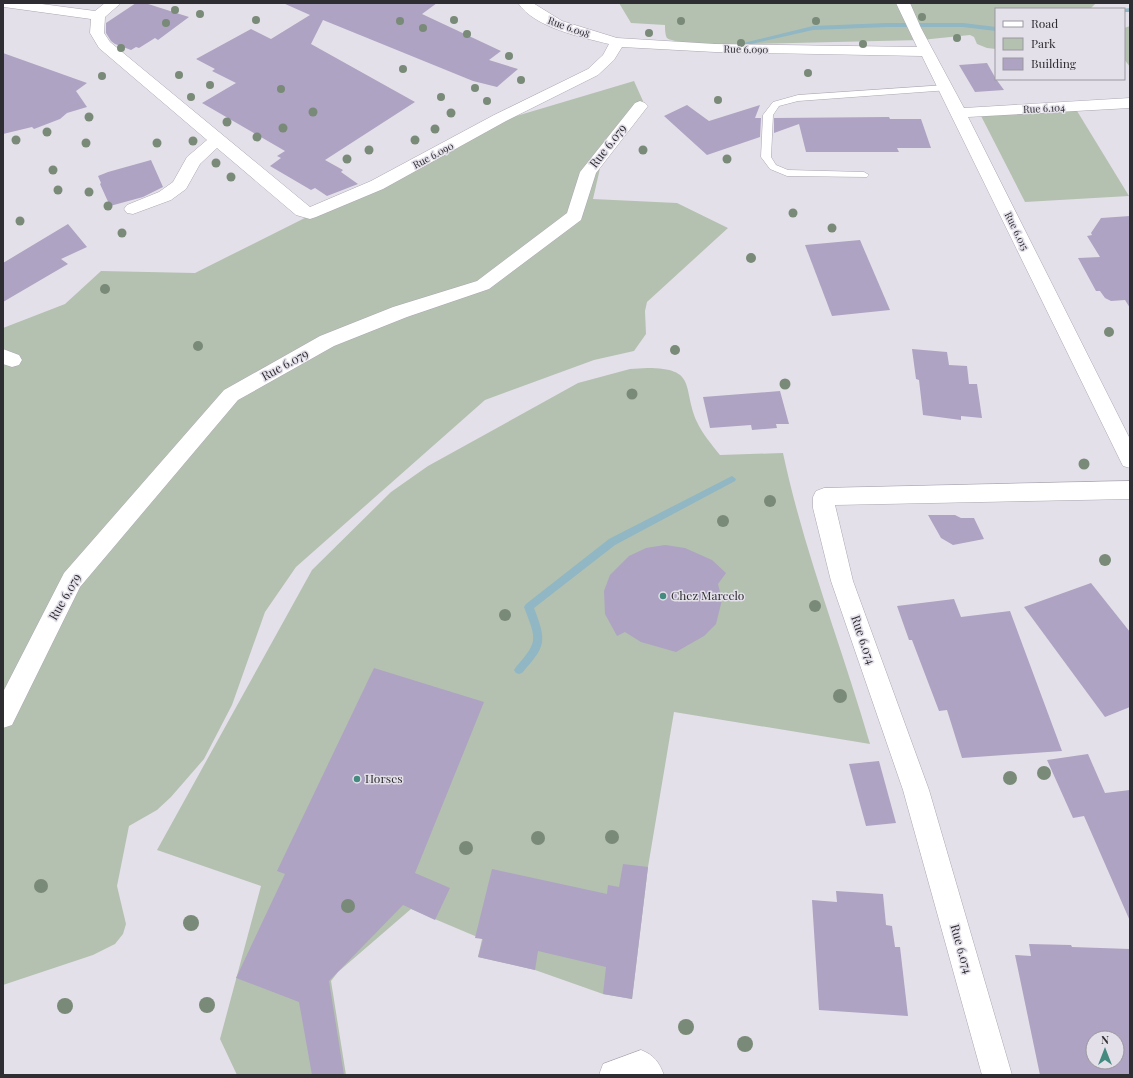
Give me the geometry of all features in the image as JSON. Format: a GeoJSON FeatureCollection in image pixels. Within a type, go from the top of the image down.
{"type":"FeatureCollection","features":[{"type":"Feature","properties":{"kind":"street"},"geometry":{"type":"LineString","coordinates":[[4,3],[98,16],[114,3]]}},
{"type":"Feature","properties":{"kind":"street","name":"Rue 6.098"},"geometry":{"type":"LineString","coordinates":[[525,3],[535,13],[553,23],[574,31],[617,42]]}},
{"type":"Feature","properties":{"kind":"street","name":"Rue 6.015"},"geometry":{"type":"LineString","coordinates":[[904,6],[1129,454]]}},
{"type":"Feature","properties":{"kind":"street","name":"Rue 6.090"},"geometry":{"type":"LineString","coordinates":[[98,16],[97,33],[104,45],[302,211],[310,212],[320,210],[377,185],[500,118],[594,72],[609,57],[617,42],[715,48],[926,52]]}},
{"type":"Feature","properties":{"kind":"street","name":"Rue 6.104"},"geometry":{"type":"LineString","coordinates":[[958,113],[1130,103]]}},
{"type":"Feature","properties":{"kind":"street","name":"Rue 6.079"},"geometry":{"type":"LineString","coordinates":[[3,717],[72,580],[231,395],[327,341],[400,312],[482,285],[575,216],[588,172],[640,106]]}},
{"type":"Feature","properties":{"kind":"street"},"geometry":{"type":"LineString","coordinates":[[133,209],[165,196],[180,185],[193,161],[217,140]]}},
{"type":"Feature","properties":{"kind":"street","name":"Rue 6.074"},"geometry":{"type":"LineString","coordinates":[[997,1075],[916,790],[842,581],[824,508],[824,497],[1130,490]]}},
{"type":"Feature","properties":{"kind":"street"},"geometry":{"type":"LineString","coordinates":[[614,1075],[641,1065],[649,1075]]}},
{"type":"Feature","properties":{"kind":"lane"},"geometry":{"type":"LineString","coordinates":[[864,175],[787,173],[773,167],[766,157],[768,115],[776,104],[798,98],[946,88]]}},
{"type":"Feature","properties":{"kind":"green space"},"geometry":{"type":"Polygon","coordinates":[[[619,3],[1096,3],[1091,8],[995,8],[995,49],[987,48],[977,44],[974,37],[970,35],[921,40],[709,45],[674,41],[667,38],[665,33],[665,25],[631,23],[619,3]]]}},
{"type":"Feature","properties":{"kind":"green space"},"geometry":{"type":"Polygon","coordinates":[[[1130,26],[1130,67],[1125,60],[1125,28],[1130,26]]]}},
{"type":"Feature","properties":{"kind":"green space"},"geometry":{"type":"Polygon","coordinates":[[[634,81],[643,101],[604,151],[593,199],[677,203],[728,228],[647,302],[645,311],[646,334],[634,351],[594,360],[485,400],[296,567],[265,612],[232,705],[204,759],[171,797],[157,810],[129,826],[117,886],[126,924],[123,934],[115,944],[93,955],[3,985],[3,328],[65,304],[101,271],[195,273],[496,122],[634,81]]]}},
{"type":"Feature","properties":{"kind":"green space"},"geometry":{"type":"Polygon","coordinates":[[[1074,106],[1129,196],[1025,202],[979,112],[1074,106]]]}},
{"type":"Feature","properties":{"kind":"green space"},"geometry":{"type":"Polygon","coordinates":[[[630,369],[663,369],[681,376],[686,382],[697,422],[704,435],[720,455],[783,453],[812,563],[870,744],[674,712],[648,867],[632,999],[603,994],[535,970],[478,957],[482,939],[411,909],[338,972],[331,981],[346,1075],[237,1075],[220,1039],[261,886],[157,850],[312,570],[391,492],[428,466],[578,383],[630,369]]]}},
{"type":"Feature","properties":{"kind":"building"},"geometry":{"type":"Polygon","coordinates":[[[136,3],[145,3],[189,17],[158,40],[155,38],[139,48],[136,47],[131,50],[111,41],[106,33],[106,23],[136,3]]]}},
{"type":"Feature","properties":{"kind":"building"},"geometry":{"type":"Polygon","coordinates":[[[283,3],[437,3],[422,14],[501,51],[489,60],[518,69],[497,87],[473,81],[323,20],[311,44],[415,102],[325,160],[343,170],[341,172],[358,184],[327,196],[315,188],[311,190],[270,166],[281,158],[277,156],[285,151],[202,103],[236,83],[212,71],[215,69],[196,59],[251,29],[271,39],[310,15],[283,3]]]}},
{"type":"Feature","properties":{"kind":"building"},"geometry":{"type":"Polygon","coordinates":[[[3,53],[87,83],[76,91],[87,107],[67,113],[60,119],[34,129],[32,127],[3,134],[3,53]]]}},
{"type":"Feature","properties":{"kind":"building"},"geometry":{"type":"Polygon","coordinates":[[[987,63],[995,80],[997,80],[1004,90],[975,92],[959,65],[987,63]]]}},
{"type":"Feature","properties":{"kind":"building"},"geometry":{"type":"Polygon","coordinates":[[[687,105],[709,121],[760,105],[755,118],[761,118],[760,137],[707,155],[664,116],[687,105]]]}},
{"type":"Feature","properties":{"kind":"building"},"geometry":{"type":"Polygon","coordinates":[[[889,117],[890,119],[921,119],[931,148],[897,148],[899,152],[806,152],[799,124],[774,133],[774,118],[889,117]]]}},
{"type":"Feature","properties":{"kind":"building"},"geometry":{"type":"Polygon","coordinates":[[[151,160],[163,187],[143,197],[110,206],[98,176],[151,160]]]}},
{"type":"Feature","properties":{"kind":"building"},"geometry":{"type":"Polygon","coordinates":[[[1130,216],[1130,308],[1125,300],[1111,301],[1105,298],[1100,291],[1096,291],[1078,258],[1100,257],[1087,236],[1092,235],[1091,233],[1101,218],[1130,216]]]}},
{"type":"Feature","properties":{"kind":"building"},"geometry":{"type":"Polygon","coordinates":[[[68,224],[87,247],[61,259],[68,264],[3,302],[3,263],[68,224]]]}},
{"type":"Feature","properties":{"kind":"building"},"geometry":{"type":"Polygon","coordinates":[[[860,240],[890,310],[832,316],[805,245],[860,240]]]}},
{"type":"Feature","properties":{"kind":"building"},"geometry":{"type":"Polygon","coordinates":[[[912,349],[947,352],[949,365],[967,366],[969,384],[977,384],[982,418],[961,416],[961,420],[923,415],[919,380],[916,379],[912,349]]]}},
{"type":"Feature","properties":{"kind":"building"},"geometry":{"type":"Polygon","coordinates":[[[780,391],[789,424],[776,424],[777,428],[752,430],[751,425],[710,428],[703,397],[780,391]]]}},
{"type":"Feature","properties":{"kind":"building"},"geometry":{"type":"Polygon","coordinates":[[[928,515],[955,515],[961,518],[974,518],[984,539],[953,545],[941,538],[928,515]]]}},
{"type":"Feature","properties":{"kind":"building","name":"Chez Marcelo"},"geometry":{"type":"Polygon","coordinates":[[[665,545],[685,548],[712,560],[726,573],[718,584],[722,600],[716,624],[704,636],[676,652],[641,642],[625,632],[617,636],[605,614],[604,591],[610,575],[629,556],[646,548],[665,545]]]}},
{"type":"Feature","properties":{"kind":"building"},"geometry":{"type":"Polygon","coordinates":[[[1091,583],[1130,632],[1130,707],[1105,717],[1024,607],[1091,583]]]}},
{"type":"Feature","properties":{"kind":"building"},"geometry":{"type":"Polygon","coordinates":[[[954,599],[961,617],[1010,611],[1062,751],[962,758],[947,710],[939,711],[912,640],[909,640],[897,606],[954,599]]]}},
{"type":"Feature","properties":{"kind":"building"},"geometry":{"type":"Polygon","coordinates":[[[374,668],[484,702],[415,873],[450,888],[435,920],[403,905],[329,981],[344,1075],[312,1075],[299,1002],[236,978],[285,874],[277,871],[374,668]]]}},
{"type":"Feature","properties":{"kind":"building"},"geometry":{"type":"Polygon","coordinates":[[[1088,754],[1105,793],[1130,790],[1130,921],[1084,816],[1073,818],[1047,760],[1088,754]]]}},
{"type":"Feature","properties":{"kind":"building"},"geometry":{"type":"Polygon","coordinates":[[[879,761],[896,823],[866,826],[849,764],[879,761]]]}},
{"type":"Feature","properties":{"kind":"building"},"geometry":{"type":"Polygon","coordinates":[[[623,864],[648,867],[632,999],[603,994],[606,967],[538,951],[535,970],[478,957],[483,939],[475,938],[492,869],[607,894],[608,885],[619,887],[623,864]]]}},
{"type":"Feature","properties":{"kind":"building"},"geometry":{"type":"Polygon","coordinates":[[[836,891],[883,894],[886,925],[892,926],[895,947],[900,947],[908,1016],[819,1010],[812,900],[837,902],[836,891]]]}},
{"type":"Feature","properties":{"kind":"building"},"geometry":{"type":"Polygon","coordinates":[[[1029,944],[1130,949],[1130,1075],[1040,1075],[1015,955],[1031,956],[1029,944]]]}},
{"type":"Feature","properties":{"kind":"waterway"},"geometry":{"type":"LineString","coordinates":[[1125,10],[1130,10]]}},
{"type":"Feature","properties":{"kind":"waterway"},"geometry":{"type":"LineString","coordinates":[[742,44],[813,28],[887,25],[963,25],[995,29]]}},
{"type":"Feature","properties":{"kind":"waterway"},"geometry":{"type":"LineString","coordinates":[[519,670],[533,653],[539,641],[537,628],[529,607],[612,542],[732,479]]}},
{"type":"Feature","properties":{"kind":"place","name":"Chez Marcelo"},"geometry":{"type":"Point","coordinates":[663,596]}},
{"type":"Feature","properties":{"kind":"place","name":"Horses"},"geometry":{"type":"Point","coordinates":[357,779]}}]}
